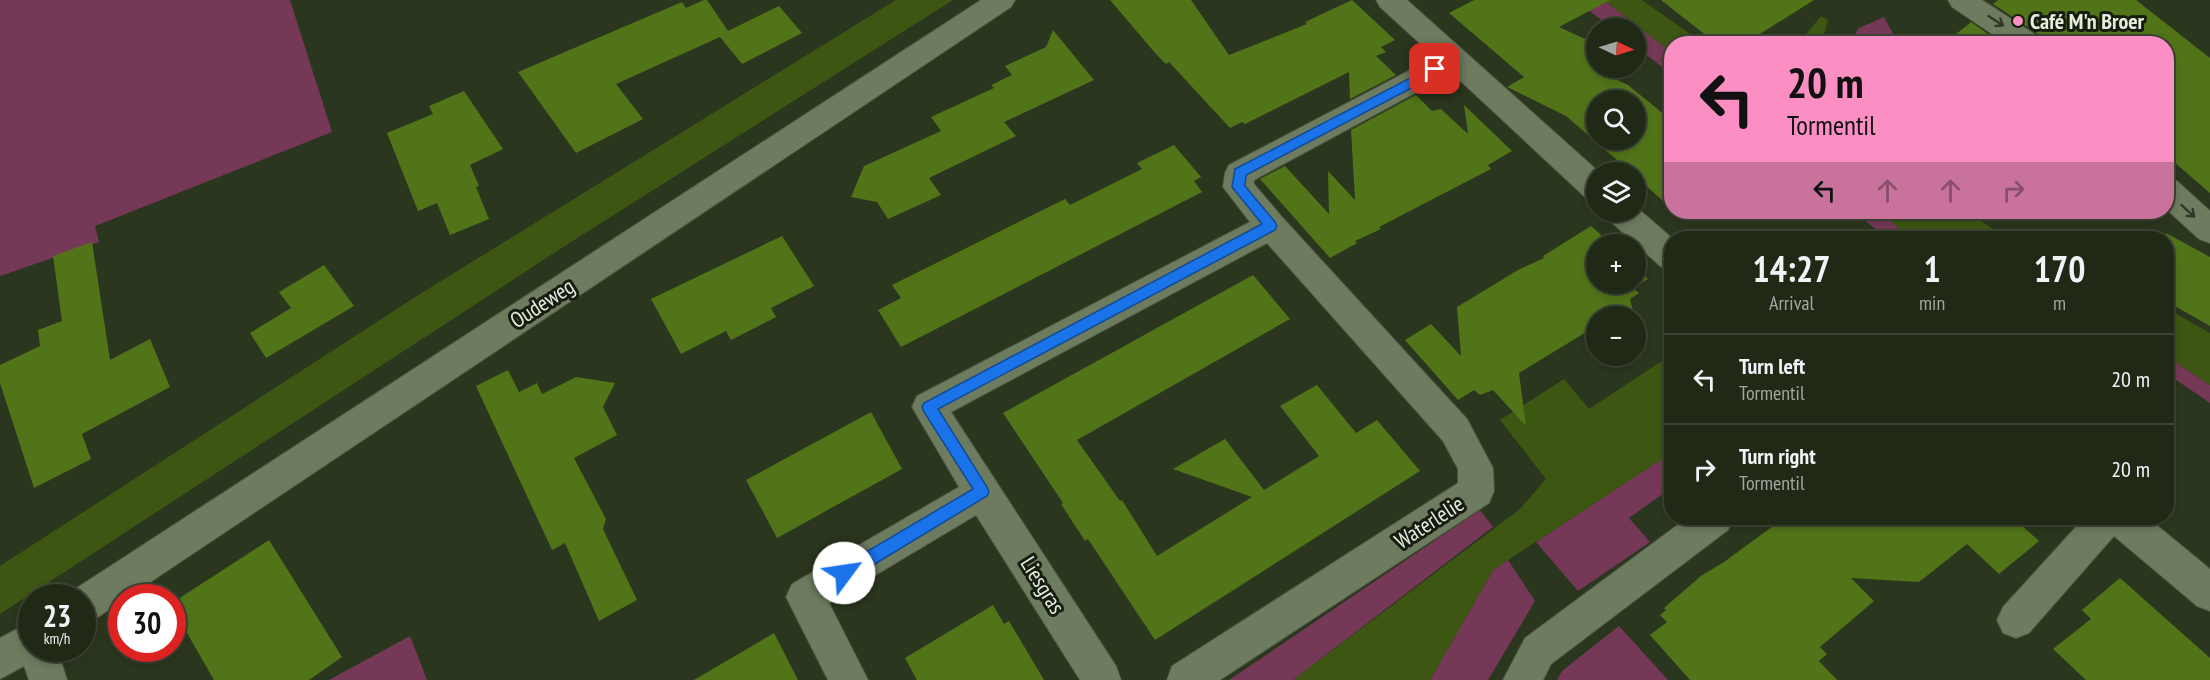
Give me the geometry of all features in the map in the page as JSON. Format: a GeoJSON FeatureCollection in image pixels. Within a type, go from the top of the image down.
{"type":"FeatureCollection","features":[{"type":"Feature","properties":{"kind":"street","name":"Oudeweg"},"geometry":{"type":"LineString","coordinates":[[96,597],[1001,0]]}},
{"type":"Feature","properties":{"kind":"street"},"geometry":{"type":"LineString","coordinates":[[1390,0],[1586,179]]}},
{"type":"Feature","properties":{"kind":"street"},"geometry":{"type":"LineString","coordinates":[[1962,0],[2017,36]]}},
{"type":"Feature","properties":{"kind":"street"},"geometry":{"type":"LineString","coordinates":[[1271,226],[1238,187],[1240,173],[1455,59]]}},
{"type":"Feature","properties":{"kind":"street"},"geometry":{"type":"LineString","coordinates":[[2174,197],[2210,230]]}},
{"type":"Feature","properties":{"kind":"street"},"geometry":{"type":"LineString","coordinates":[[1632,222],[1664,251]]}},
{"type":"Feature","properties":{"kind":"street","name":"Liesgras"},"geometry":{"type":"LineString","coordinates":[[1102,680],[929,407],[1271,226]]}},
{"type":"Feature","properties":{"kind":"street","name":"Waterlelie"},"geometry":{"type":"LineString","coordinates":[[1186,680],[1476,491],[1475,468],[1455,430],[1271,226]]}},
{"type":"Feature","properties":{"kind":"street"},"geometry":{"type":"LineString","coordinates":[[849,680],[805,597],[982,492]]}},
{"type":"Feature","properties":{"kind":"street"},"geometry":{"type":"LineString","coordinates":[[1522,680],[1538,651],[1706,525]]}},
{"type":"Feature","properties":{"kind":"street"},"geometry":{"type":"LineString","coordinates":[[2016,620],[2101,525]]}},
{"type":"Feature","properties":{"kind":"street"},"geometry":{"type":"LineString","coordinates":[[2128,525],[2210,593]]}},
{"type":"Feature","properties":{"kind":"street"},"geometry":{"type":"LineString","coordinates":[[0,660],[18,648]]}},
{"type":"Feature","properties":{"kind":"street"},"geometry":{"type":"LineString","coordinates":[[42,662],[48,680]]}},
{"type":"Feature","properties":{"kind":"shaded area"},"geometry":{"type":"Polygon","coordinates":[[[0,0],[290,0],[332,132],[95,226],[99,242],[0,276],[0,0]]]}},
{"type":"Feature","properties":{"kind":"shaded area"},"geometry":{"type":"Polygon","coordinates":[[[896,0],[953,0],[557,251],[46,584],[18,584],[18,602],[0,614],[0,566],[420,294],[896,0]]]}},
{"type":"Feature","properties":{"kind":"shaded area"},"geometry":{"type":"Polygon","coordinates":[[[1575,0],[1604,0],[1627,18],[1599,18],[1575,0]]]}},
{"type":"Feature","properties":{"kind":"shaded area"},"geometry":{"type":"Polygon","coordinates":[[[1604,0],[1642,0],[1693,36],[1664,36],[1664,47],[1646,33],[1646,18],[1627,18],[1604,0]]]}},
{"type":"Feature","properties":{"kind":"shaded area"},"geometry":{"type":"Polygon","coordinates":[[[1821,16],[1828,20],[1824,36],[1805,36],[1821,16]]]}},
{"type":"Feature","properties":{"kind":"shaded area"},"geometry":{"type":"Polygon","coordinates":[[[1884,17],[1894,36],[1854,36],[1859,28],[1884,17]]]}},
{"type":"Feature","properties":{"kind":"shaded area"},"geometry":{"type":"Polygon","coordinates":[[[1646,33],[1664,47],[1664,69],[1646,55],[1646,33]]]}},
{"type":"Feature","properties":{"kind":"shaded area"},"geometry":{"type":"Polygon","coordinates":[[[1863,219],[1887,219],[1903,231],[1878,231],[1863,219]]]}},
{"type":"Feature","properties":{"kind":"shaded area"},"geometry":{"type":"Polygon","coordinates":[[[1887,219],[1978,219],[1996,231],[1903,231],[1887,219]]]}},
{"type":"Feature","properties":{"kind":"shaded area"},"geometry":{"type":"Polygon","coordinates":[[[2174,313],[2210,333],[2210,385],[2174,361],[2174,313]]]}},
{"type":"Feature","properties":{"kind":"shaded area"},"geometry":{"type":"Polygon","coordinates":[[[1664,360],[1664,458],[1493,570],[1430,680],[1293,680],[1520,509],[1546,479],[1500,420],[1564,379],[1589,409],[1664,360]]]}},
{"type":"Feature","properties":{"kind":"shaded area"},"geometry":{"type":"Polygon","coordinates":[[[2174,361],[2210,385],[2210,403],[2174,378],[2174,361]]]}},
{"type":"Feature","properties":{"kind":"shaded area"},"geometry":{"type":"Polygon","coordinates":[[[1664,458],[1664,493],[1629,518],[1650,542],[1578,591],[1536,542],[1664,458]]]}},
{"type":"Feature","properties":{"kind":"shaded area"},"geometry":{"type":"Polygon","coordinates":[[[1480,510],[1493,527],[1293,680],[1229,680],[1480,510]]]}},
{"type":"Feature","properties":{"kind":"shaded area"},"geometry":{"type":"Polygon","coordinates":[[[1508,560],[1535,601],[1488,680],[1430,680],[1493,570],[1508,560]]]}},
{"type":"Feature","properties":{"kind":"shaded area"},"geometry":{"type":"Polygon","coordinates":[[[1619,626],[1668,680],[1557,680],[1562,671],[1619,626]]]}},
{"type":"Feature","properties":{"kind":"shaded area"},"geometry":{"type":"Polygon","coordinates":[[[410,636],[427,680],[329,680],[410,636]]]}},
{"type":"Feature","properties":{"kind":"building"},"geometry":{"type":"Polygon","coordinates":[[[707,0],[728,31],[779,6],[802,33],[742,64],[720,37],[616,84],[643,119],[576,153],[518,72],[682,2],[686,8],[707,0]]]}},
{"type":"Feature","properties":{"kind":"building"},"geometry":{"type":"Polygon","coordinates":[[[1110,0],[1191,0],[1229,55],[1307,24],[1305,22],[1352,0],[1395,40],[1381,47],[1386,52],[1376,56],[1396,75],[1350,99],[1349,72],[1245,124],[1242,122],[1230,128],[1169,62],[1166,64],[1156,54],[1110,0]]]}},
{"type":"Feature","properties":{"kind":"building"},"geometry":{"type":"Polygon","coordinates":[[[1474,0],[1610,0],[1559,27],[1586,39],[1586,78],[1613,78],[1634,90],[1586,90],[1586,133],[1566,116],[1507,87],[1524,77],[1449,13],[1474,0]]]}},
{"type":"Feature","properties":{"kind":"building"},"geometry":{"type":"Polygon","coordinates":[[[1661,0],[1814,0],[1757,36],[1707,36],[1661,0]]]}},
{"type":"Feature","properties":{"kind":"building"},"geometry":{"type":"Polygon","coordinates":[[[1998,0],[2136,0],[2210,58],[2210,193],[2174,162],[2174,36],[2041,36],[1993,4],[1998,0]]]}},
{"type":"Feature","properties":{"kind":"building"},"geometry":{"type":"Polygon","coordinates":[[[1971,22],[1991,36],[1954,36],[1971,22]]]}},
{"type":"Feature","properties":{"kind":"building"},"geometry":{"type":"Polygon","coordinates":[[[1053,30],[1094,80],[1004,122],[1016,136],[929,178],[941,195],[888,219],[877,202],[851,197],[864,166],[941,131],[931,117],[994,88],[991,85],[1012,75],[1005,66],[1046,47],[1053,30]]]}},
{"type":"Feature","properties":{"kind":"building"},"geometry":{"type":"Polygon","coordinates":[[[464,91],[503,149],[470,165],[489,219],[450,235],[437,203],[418,211],[387,133],[433,114],[429,106],[464,91]]]}},
{"type":"Feature","properties":{"kind":"building"},"geometry":{"type":"Polygon","coordinates":[[[1416,95],[1432,111],[1441,109],[1468,134],[1464,105],[1512,151],[1488,165],[1491,169],[1379,227],[1381,229],[1355,241],[1357,243],[1330,258],[1260,179],[1285,166],[1329,214],[1328,171],[1355,200],[1351,130],[1416,95]]]}},
{"type":"Feature","properties":{"kind":"building"},"geometry":{"type":"Polygon","coordinates":[[[1646,100],[1664,114],[1664,202],[1646,186],[1646,162],[1619,162],[1605,150],[1646,150],[1646,100]]]}},
{"type":"Feature","properties":{"kind":"building"},"geometry":{"type":"Polygon","coordinates":[[[1174,145],[1201,177],[1194,181],[1202,192],[901,347],[878,310],[901,298],[892,285],[1065,199],[1070,205],[1142,169],[1137,163],[1174,145]]]}},
{"type":"Feature","properties":{"kind":"building"},"geometry":{"type":"Polygon","coordinates":[[[1591,226],[1600,234],[1586,234],[1586,294],[1638,294],[1630,299],[1632,306],[1586,306],[1586,332],[1519,373],[1526,426],[1493,390],[1480,395],[1474,390],[1458,400],[1405,340],[1431,324],[1461,356],[1457,307],[1518,270],[1544,258],[1543,256],[1591,226]]]}},
{"type":"Feature","properties":{"kind":"building"},"geometry":{"type":"Polygon","coordinates":[[[782,236],[814,286],[771,308],[776,317],[731,340],[726,331],[681,354],[651,299],[782,236]]]}},
{"type":"Feature","properties":{"kind":"building"},"geometry":{"type":"Polygon","coordinates":[[[2174,237],[2210,257],[2210,326],[2174,306],[2174,237]]]}},
{"type":"Feature","properties":{"kind":"building"},"geometry":{"type":"Polygon","coordinates":[[[92,242],[110,360],[150,339],[170,387],[82,434],[91,459],[34,488],[0,383],[0,365],[40,346],[38,330],[62,321],[53,256],[92,242]]]}},
{"type":"Feature","properties":{"kind":"building"},"geometry":{"type":"Polygon","coordinates":[[[324,265],[354,306],[266,358],[250,333],[291,308],[279,292],[324,265]]]}},
{"type":"Feature","properties":{"kind":"building"},"geometry":{"type":"Polygon","coordinates":[[[1253,275],[1290,319],[1077,440],[1120,501],[1122,500],[1157,556],[1252,497],[1173,469],[1225,439],[1264,490],[1319,456],[1280,406],[1317,385],[1356,433],[1377,420],[1420,471],[1155,640],[1088,539],[1085,541],[1061,504],[1063,503],[1003,413],[1253,275]]]}},
{"type":"Feature","properties":{"kind":"building"},"geometry":{"type":"Polygon","coordinates":[[[508,370],[519,392],[537,383],[542,394],[576,377],[615,383],[603,407],[617,435],[574,458],[606,519],[603,529],[637,600],[599,621],[565,543],[552,550],[476,386],[508,370]]]}},
{"type":"Feature","properties":{"kind":"building"},"geometry":{"type":"Polygon","coordinates":[[[871,412],[902,469],[777,538],[746,480],[871,412]]]}},
{"type":"Feature","properties":{"kind":"building"},"geometry":{"type":"Polygon","coordinates":[[[1774,525],[2021,525],[2039,541],[1999,574],[1967,544],[1919,582],[1851,578],[1874,601],[1820,647],[1827,654],[1819,661],[1837,680],[1690,680],[1650,635],[1667,622],[1660,615],[1666,610],[1664,608],[1701,576],[1774,525]]]}},
{"type":"Feature","properties":{"kind":"building"},"geometry":{"type":"Polygon","coordinates":[[[269,540],[342,657],[309,680],[214,680],[186,631],[186,594],[269,540]]]}},
{"type":"Feature","properties":{"kind":"building"},"geometry":{"type":"Polygon","coordinates":[[[2120,578],[2210,658],[2210,680],[2086,680],[2053,649],[2091,619],[2082,610],[2120,578]]]}},
{"type":"Feature","properties":{"kind":"building"},"geometry":{"type":"Polygon","coordinates":[[[993,605],[1004,624],[1009,621],[1044,680],[917,680],[905,658],[993,605]]]}},
{"type":"Feature","properties":{"kind":"building"},"geometry":{"type":"Polygon","coordinates":[[[774,633],[798,680],[694,680],[774,633]]]}},
{"type":"Feature","properties":{"kind":"place","name":"Café M'n Broer"},"geometry":{"type":"Point","coordinates":[2018,21]}},
{"type":"Feature","properties":{"kind":"route"},"geometry":{"type":"LineString","coordinates":[[844,573],[982,492],[929,407],[1271,226],[1238,187],[1240,173],[1435,69]]}}]}
